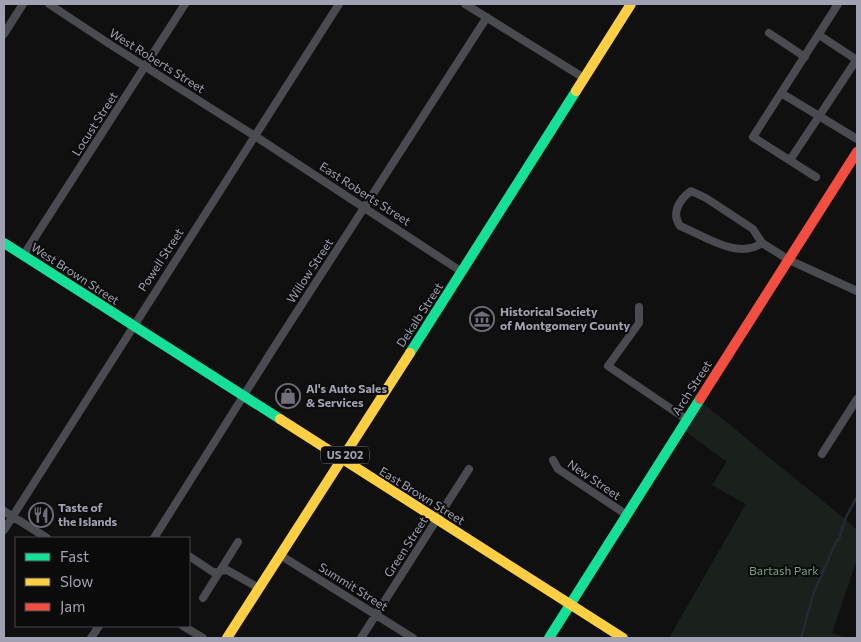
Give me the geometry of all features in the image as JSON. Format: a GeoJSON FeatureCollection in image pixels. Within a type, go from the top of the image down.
{"type":"FeatureCollection","features":[{"type":"Feature","properties":{"kind":"main road","name":"Dekalb Street"},"geometry":{"type":"LineString","coordinates":[[227,638],[631,4]]}},
{"type":"Feature","properties":{"kind":"main road","name":"Arch Street"},"geometry":{"type":"LineString","coordinates":[[549,638],[686,419],[857,152]]}},
{"type":"Feature","properties":{"kind":"main road","name":"West Brown Street"},"geometry":{"type":"LineString","coordinates":[[4,243],[132,326]]}},
{"type":"Feature","properties":{"kind":"main road","name":"East Brown Street"},"geometry":{"type":"LineString","coordinates":[[132,326],[623,638]]}},
{"type":"Feature","properties":{"kind":"street"},"geometry":{"type":"LineString","coordinates":[[4,34],[23,4]]}},
{"type":"Feature","properties":{"kind":"street","name":"West Roberts Street"},"geometry":{"type":"LineString","coordinates":[[49,4],[255,136]]}},
{"type":"Feature","properties":{"kind":"street","name":"Locust Street"},"geometry":{"type":"LineString","coordinates":[[23,256],[185,4]]}},
{"type":"Feature","properties":{"kind":"street","name":"Powell Street"},"geometry":{"type":"LineString","coordinates":[[4,530],[132,326],[339,4]]}},
{"type":"Feature","properties":{"kind":"street"},"geometry":{"type":"LineString","coordinates":[[465,4],[584,78]]}},
{"type":"Feature","properties":{"kind":"street"},"geometry":{"type":"LineString","coordinates":[[816,177],[753,138],[838,4]]}},
{"type":"Feature","properties":{"kind":"street","name":"Willow Street"},"geometry":{"type":"LineString","coordinates":[[155,537],[243,396],[487,18]]}},
{"type":"Feature","properties":{"kind":"street"},"geometry":{"type":"LineString","coordinates":[[769,33],[805,57]]}},
{"type":"Feature","properties":{"kind":"street"},"geometry":{"type":"LineString","coordinates":[[790,160],[857,60],[819,34]]}},
{"type":"Feature","properties":{"kind":"street"},"geometry":{"type":"LineString","coordinates":[[782,93],[857,139]]}},
{"type":"Feature","properties":{"kind":"street","name":"East Roberts Street"},"geometry":{"type":"LineString","coordinates":[[255,136],[462,272]]}},
{"type":"Feature","properties":{"kind":"street"},"geometry":{"type":"LineString","coordinates":[[762,243],[755,248],[736,249],[680,226],[676,220],[676,209],[683,197],[691,191],[706,198],[753,229],[762,243],[789,260],[857,291]]}},
{"type":"Feature","properties":{"kind":"street"},"geometry":{"type":"LineString","coordinates":[[639,307],[639,323],[608,366],[686,419]]}},
{"type":"Feature","properties":{"kind":"street"},"geometry":{"type":"LineString","coordinates":[[822,454],[857,399]]}},
{"type":"Feature","properties":{"kind":"street","name":"New Street"},"geometry":{"type":"LineString","coordinates":[[553,460],[558,469],[627,515]]}},
{"type":"Feature","properties":{"kind":"street","name":"Green Street"},"geometry":{"type":"LineString","coordinates":[[361,638],[469,469]]}},
{"type":"Feature","properties":{"kind":"street"},"geometry":{"type":"LineString","coordinates":[[4,511],[45,537]]}},
{"type":"Feature","properties":{"kind":"street"},"geometry":{"type":"LineString","coordinates":[[203,598],[238,542]]}},
{"type":"Feature","properties":{"kind":"street","name":"Summit Street"},"geometry":{"type":"LineString","coordinates":[[280,555],[413,638]]}},
{"type":"Feature","properties":{"kind":"street"},"geometry":{"type":"LineString","coordinates":[[190,557],[213,572],[227,570],[259,588]]}},
{"type":"Feature","properties":{"kind":"street"},"geometry":{"type":"LineString","coordinates":[[91,638],[98,627]]}},
{"type":"Feature","properties":{"kind":"street"},"geometry":{"type":"LineString","coordinates":[[185,627],[202,638]]}},
{"type":"Feature","properties":{"kind":"green space","name":"Bartash Park"},"geometry":{"type":"Polygon","coordinates":[[[699,400],[857,529],[857,559],[832,633],[847,638],[669,638],[746,504],[712,485],[727,462],[681,428],[699,400]]]}},
{"type":"Feature","properties":{"kind":"waterway"},"geometry":{"type":"LineString","coordinates":[[801,638],[814,592],[839,539],[846,517],[857,497]]}},
{"type":"Feature","properties":{"kind":"traffic: fast"},"geometry":{"type":"LineString","coordinates":[[410,353],[576,91]]}},
{"type":"Feature","properties":{"kind":"traffic: fast"},"geometry":{"type":"LineString","coordinates":[[4,243],[280,419]]}},
{"type":"Feature","properties":{"kind":"traffic: fast"},"geometry":{"type":"LineString","coordinates":[[549,638],[700,399]]}},
{"type":"Feature","properties":{"kind":"traffic: slow"},"geometry":{"type":"LineString","coordinates":[[576,91],[631,4]]}},
{"type":"Feature","properties":{"kind":"traffic: slow"},"geometry":{"type":"LineString","coordinates":[[227,638],[410,353]]}},
{"type":"Feature","properties":{"kind":"traffic: slow"},"geometry":{"type":"LineString","coordinates":[[280,419],[623,638]]}},
{"type":"Feature","properties":{"kind":"traffic: jam"},"geometry":{"type":"LineString","coordinates":[[700,399],[857,152]]}},
{"type":"Feature","properties":{"kind":"place","name":"Historical Society of Montgomery County"},"geometry":{"type":"Point","coordinates":[482,319]}},
{"type":"Feature","properties":{"kind":"place","name":"Al's Auto Sales & Services"},"geometry":{"type":"Point","coordinates":[288,396]}},
{"type":"Feature","properties":{"kind":"place","name":"Taste of the Islands"},"geometry":{"type":"Point","coordinates":[41,515]}}]}
